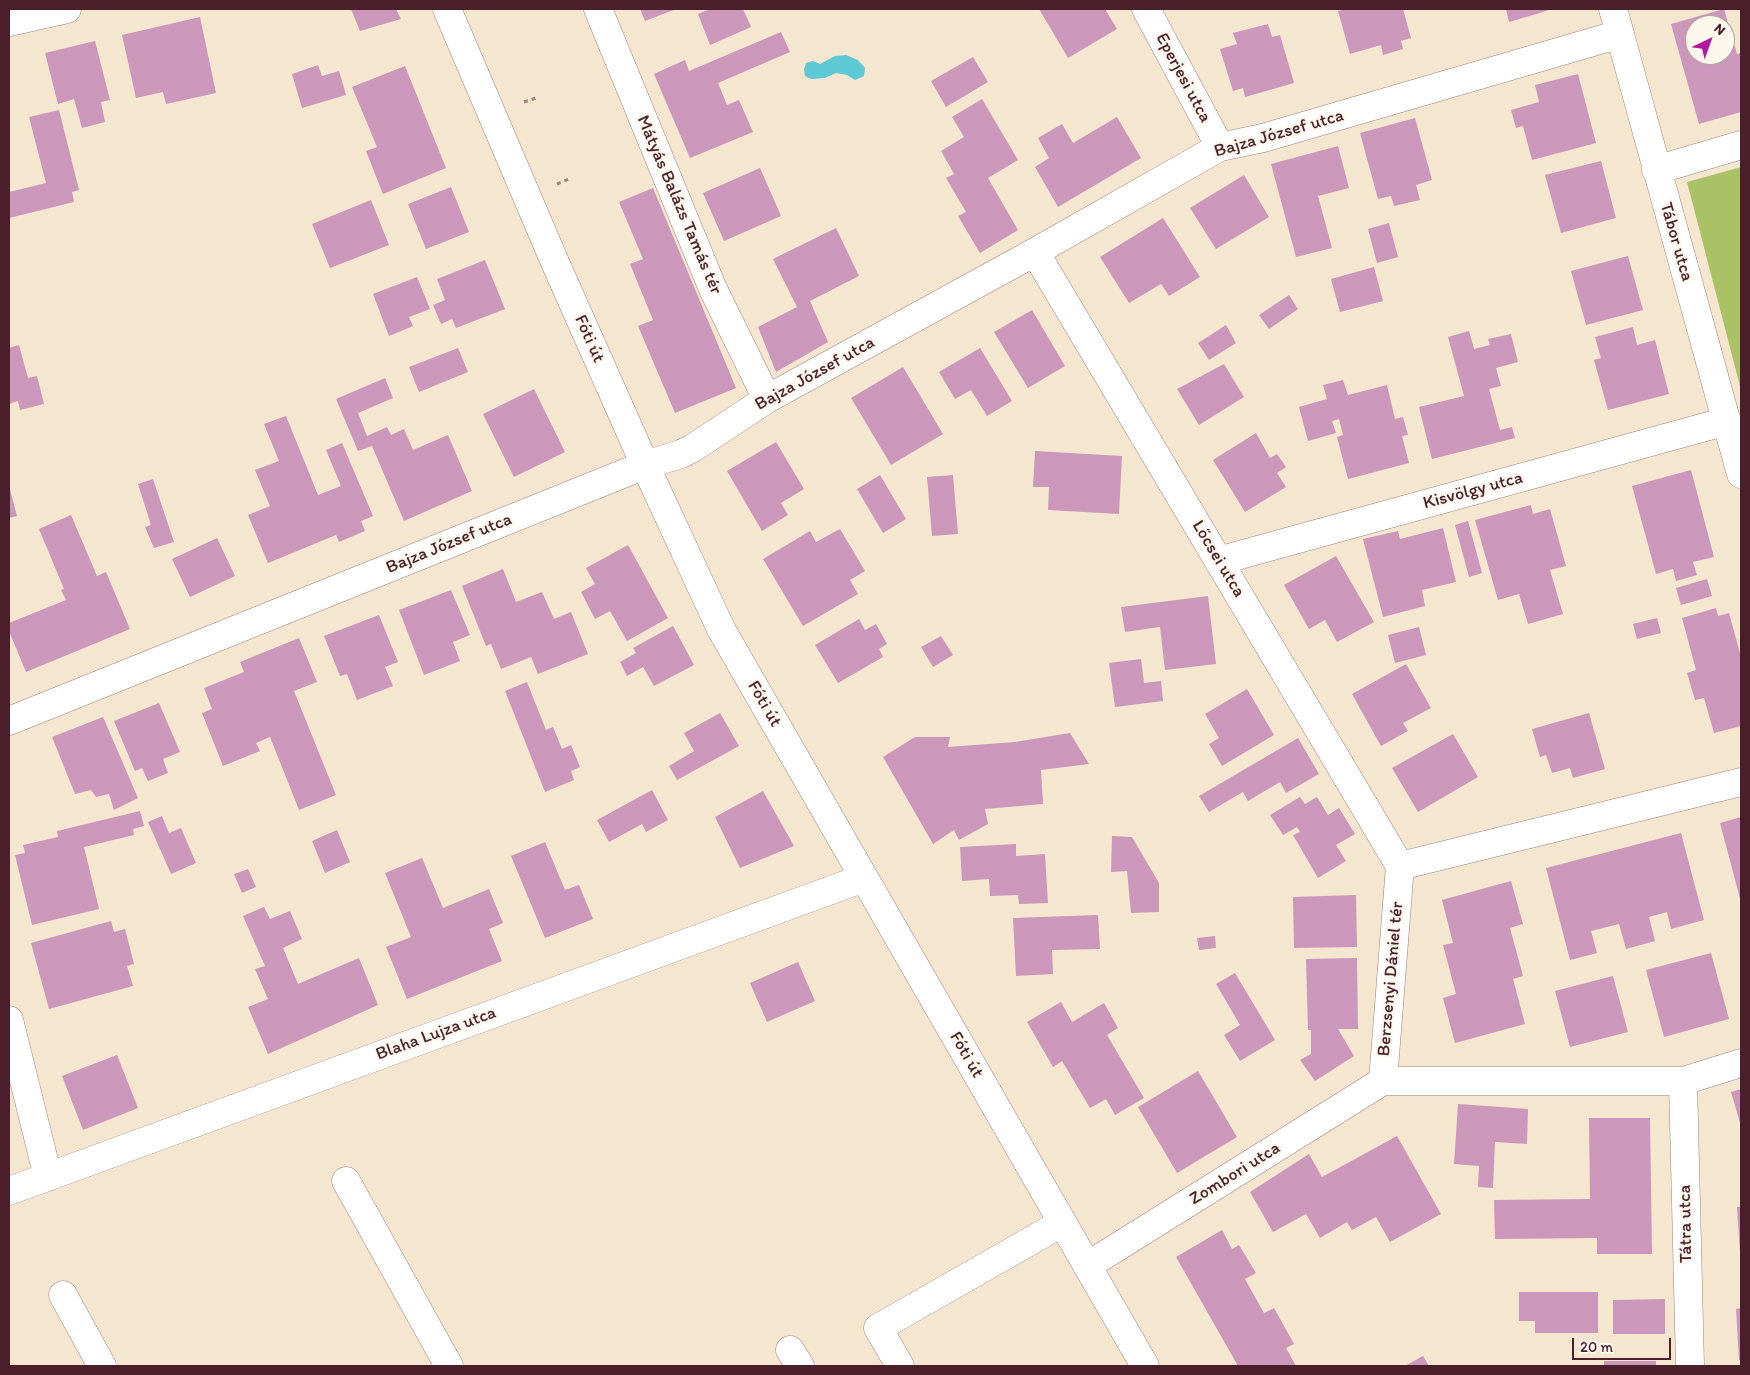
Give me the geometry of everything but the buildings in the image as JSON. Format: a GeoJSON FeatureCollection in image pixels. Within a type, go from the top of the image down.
{"type":"FeatureCollection","features":[{"type":"Feature","properties":{"kind":"street"},"geometry":{"type":"LineString","coordinates":[[9,22],[67,9]]}},
{"type":"Feature","properties":{"kind":"street","name":"Fóti út"},"geometry":{"type":"LineString","coordinates":[[447,9],[554,260],[645,465],[721,629],[1145,1366]]}},
{"type":"Feature","properties":{"kind":"street","name":"Mátyás Balázs Tamás tér"},"geometry":{"type":"LineString","coordinates":[[598,9],[713,290],[767,398]]}},
{"type":"Feature","properties":{"kind":"street","name":"Eperjesi utca"},"geometry":{"type":"LineString","coordinates":[[1146,9],[1220,147]]}},
{"type":"Feature","properties":{"kind":"street","name":"Bajza József utca"},"geometry":{"type":"LineString","coordinates":[[9,721],[645,465],[681,454],[693,448],[767,398],[1036,252],[1220,147],[1263,138],[1616,21]]}},
{"type":"Feature","properties":{"kind":"street","name":"Tábor utca"},"geometry":{"type":"LineString","coordinates":[[1616,21],[1741,474]]}},
{"type":"Feature","properties":{"kind":"street"},"geometry":{"type":"LineString","coordinates":[[1656,170],[1741,145]]}},
{"type":"Feature","properties":{"kind":"street","name":"Lőcsei utca"},"geometry":{"type":"LineString","coordinates":[[1036,252],[1400,866]]}},
{"type":"Feature","properties":{"kind":"street","name":"Kisvölgy utca"},"geometry":{"type":"LineString","coordinates":[[1218,561],[1727,421]]}},
{"type":"Feature","properties":{"kind":"street"},"geometry":{"type":"LineString","coordinates":[[1400,866],[1741,782]]}},
{"type":"Feature","properties":{"kind":"street","name":"Berzsenyi Dániel tér"},"geometry":{"type":"LineString","coordinates":[[1400,866],[1383,1081],[1683,1082],[1741,1063]]}},
{"type":"Feature","properties":{"kind":"street","name":"Blaha Lujza utca"},"geometry":{"type":"LineString","coordinates":[[9,1192],[864,878]]}},
{"type":"Feature","properties":{"kind":"street"},"geometry":{"type":"LineString","coordinates":[[9,1020],[48,1177]]}},
{"type":"Feature","properties":{"kind":"street","name":"Zombori utca"},"geometry":{"type":"LineString","coordinates":[[1087,1266],[1383,1081]]}},
{"type":"Feature","properties":{"kind":"street","name":"Tátra utca"},"geometry":{"type":"LineString","coordinates":[[1683,1082],[1690,1366]]}},
{"type":"Feature","properties":{"kind":"street"},"geometry":{"type":"LineString","coordinates":[[346,1181],[449,1366]]}},
{"type":"Feature","properties":{"kind":"street"},"geometry":{"type":"LineString","coordinates":[[900,1366],[878,1328],[1062,1222]]}},
{"type":"Feature","properties":{"kind":"street"},"geometry":{"type":"LineString","coordinates":[[63,1295],[102,1366]]}},
{"type":"Feature","properties":{"kind":"path"},"geometry":{"type":"LineString","coordinates":[[524,102],[536,98]]}},
{"type":"Feature","properties":{"kind":"path"},"geometry":{"type":"LineString","coordinates":[[557,184],[569,179]]}},
{"type":"Feature","properties":{"kind":"green space"},"geometry":{"type":"Polygon","coordinates":[[[1741,167],[1741,390],[1687,182],[1741,167]]]}},
{"type":"Feature","properties":{"kind":"water"},"geometry":{"type":"Polygon","coordinates":[[[846,55],[858,60],[865,68],[864,76],[855,80],[847,75],[836,73],[825,78],[811,79],[805,76],[804,69],[806,63],[813,61],[820,64],[835,56],[846,55]]]}}]}
